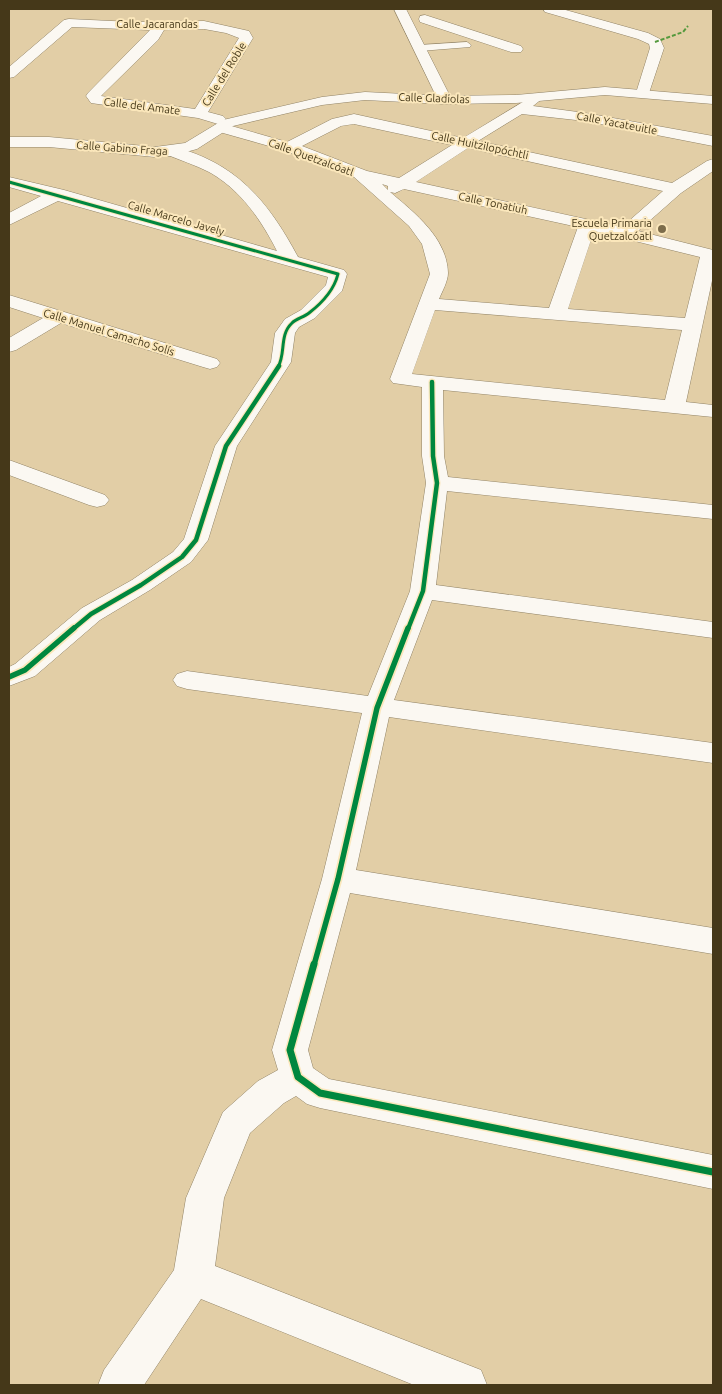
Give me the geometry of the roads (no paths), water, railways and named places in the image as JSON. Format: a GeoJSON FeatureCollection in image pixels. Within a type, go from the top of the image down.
{"type":"FeatureCollection","features":[{"type":"Feature","properties":{"kind":"street"},"geometry":{"type":"LineString","coordinates":[[193,23],[203,9]]}},
{"type":"Feature","properties":{"kind":"street"},"geometry":{"type":"LineString","coordinates":[[400,9],[445,100]]}},
{"type":"Feature","properties":{"kind":"street"},"geometry":{"type":"LineString","coordinates":[[549,9],[643,36],[655,42],[657,48],[643,93]]}},
{"type":"Feature","properties":{"kind":"street"},"geometry":{"type":"LineString","coordinates":[[408,24],[450,11]]}},
{"type":"Feature","properties":{"kind":"street"},"geometry":{"type":"LineString","coordinates":[[425,19],[516,49]]}},
{"type":"Feature","properties":{"kind":"street","name":"Calle Jacarandas"},"geometry":{"type":"LineString","coordinates":[[9,74],[69,23],[158,29],[193,23],[238,32]]}},
{"type":"Feature","properties":{"kind":"street"},"geometry":{"type":"LineString","coordinates":[[158,29],[187,33],[238,32]]}},
{"type":"Feature","properties":{"kind":"street","name":"Calle del Amate"},"geometry":{"type":"LineString","coordinates":[[158,29],[93,96],[96,100],[104,102],[199,114],[225,125]]}},
{"type":"Feature","properties":{"kind":"street","name":"Calle del Roble"},"geometry":{"type":"LineString","coordinates":[[199,114],[246,38],[238,32]]}},
{"type":"Feature","properties":{"kind":"street","name":"Calle Gladiolas"},"geometry":{"type":"LineString","coordinates":[[225,125],[322,101],[365,96],[445,100],[537,97],[605,91],[713,100]]}},
{"type":"Feature","properties":{"kind":"street"},"geometry":{"type":"LineString","coordinates":[[383,194],[405,184],[537,97]]}},
{"type":"Feature","properties":{"kind":"street","name":"Calle Yacateuitle"},"geometry":{"type":"LineString","coordinates":[[520,109],[586,117],[713,141]]}},
{"type":"Feature","properties":{"kind":"street","name":"Calle Huitzilopóchtli"},"geometry":{"type":"LineString","coordinates":[[289,147],[337,122],[354,119],[469,142],[675,189]]}},
{"type":"Feature","properties":{"kind":"street","name":"Calle Quetzalcóatl"},"geometry":{"type":"LineString","coordinates":[[225,125],[360,174],[415,222],[431,244],[439,274],[400,379],[432,382]]}},
{"type":"Feature","properties":{"kind":"street","name":"Calle Gabino Fraga"},"geometry":{"type":"LineString","coordinates":[[9,142],[49,142],[171,152],[191,146],[225,125]]}},
{"type":"Feature","properties":{"kind":"street"},"geometry":{"type":"LineString","coordinates":[[171,152],[215,169],[246,192],[271,221],[291,261]]}},
{"type":"Feature","properties":{"kind":"street"},"geometry":{"type":"LineString","coordinates":[[626,233],[675,189],[713,164]]}},
{"type":"Feature","properties":{"kind":"street","name":"Calle Tonatiuh"},"geometry":{"type":"LineString","coordinates":[[360,174],[588,224],[712,254]]}},
{"type":"Feature","properties":{"kind":"street","name":"Calle Marcelo Javely"},"geometry":{"type":"LineString","coordinates":[[9,182],[58,194],[338,274],[335,288],[308,314],[292,324],[285,333],[281,362],[226,446],[196,540],[182,557],[141,585],[91,614],[26,670],[9,677]]}},
{"type":"Feature","properties":{"kind":"street"},"geometry":{"type":"LineString","coordinates":[[9,220],[58,194]]}},
{"type":"Feature","properties":{"kind":"street"},"geometry":{"type":"LineString","coordinates":[[557,313],[588,224]]}},
{"type":"Feature","properties":{"kind":"street"},"geometry":{"type":"LineString","coordinates":[[674,406],[712,254]]}},
{"type":"Feature","properties":{"kind":"street","name":"Calle Manuel Camacho Solís"},"geometry":{"type":"LineString","coordinates":[[9,301],[210,363]]}},
{"type":"Feature","properties":{"kind":"street"},"geometry":{"type":"LineString","coordinates":[[428,304],[693,325]]}},
{"type":"Feature","properties":{"kind":"street"},"geometry":{"type":"LineString","coordinates":[[9,346],[60,316]]}},
{"type":"Feature","properties":{"kind":"street"},"geometry":{"type":"LineString","coordinates":[[713,411],[432,382],[433,456],[437,484],[423,591],[377,708],[338,879],[290,1050],[298,1076],[320,1093],[713,1172]]}},
{"type":"Feature","properties":{"kind":"street"},"geometry":{"type":"LineString","coordinates":[[9,467],[97,500]]}},
{"type":"Feature","properties":{"kind":"street"},"geometry":{"type":"LineString","coordinates":[[437,484],[713,512]]}},
{"type":"Feature","properties":{"kind":"street"},"geometry":{"type":"LineString","coordinates":[[423,591],[713,630]]}},
{"type":"Feature","properties":{"kind":"street"},"geometry":{"type":"LineString","coordinates":[[187,680],[713,754]]}},
{"type":"Feature","properties":{"kind":"street"},"geometry":{"type":"LineString","coordinates":[[338,879],[713,941]]}},
{"type":"Feature","properties":{"kind":"street"},"geometry":{"type":"LineString","coordinates":[[119,1385],[192,1277],[205,1198],[236,1123],[271,1092],[298,1076]]}},
{"type":"Feature","properties":{"kind":"street"},"geometry":{"type":"LineString","coordinates":[[192,1277],[466,1385]]}},
{"type":"Feature","properties":{"kind":"lane"},"geometry":{"type":"LineString","coordinates":[[420,48],[467,45]]}},
{"type":"Feature","properties":{"kind":"place","name":"Escuela Primaria Quetzalcóatl"},"geometry":{"type":"Point","coordinates":[662,229]}}]}
